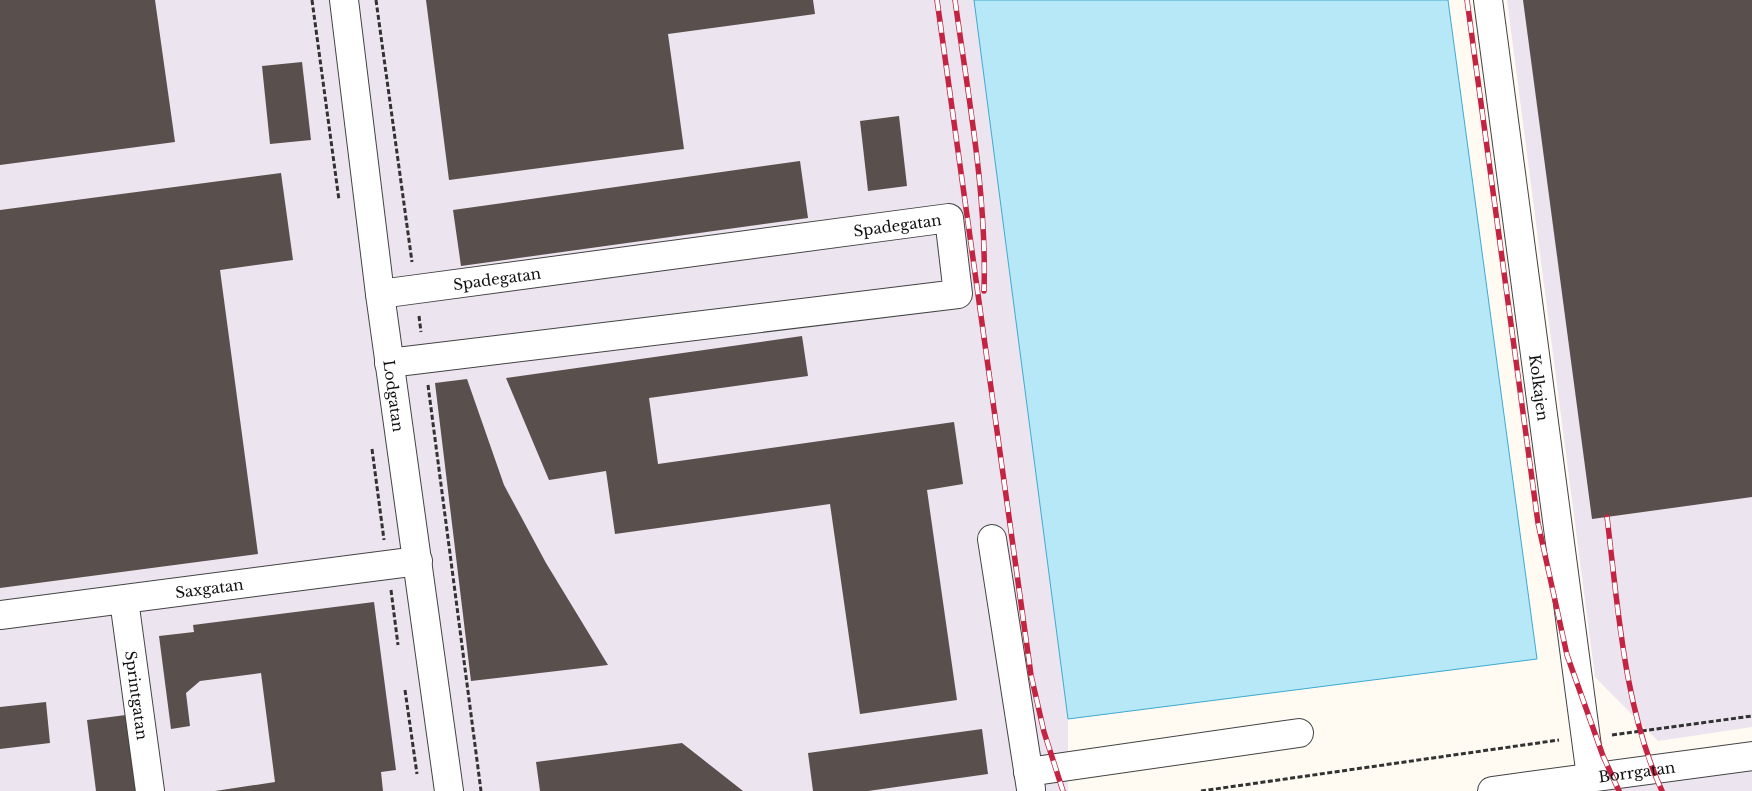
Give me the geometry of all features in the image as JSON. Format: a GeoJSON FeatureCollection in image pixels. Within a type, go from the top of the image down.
{"type":"FeatureCollection","features":[{"type":"Feature","properties":{"kind":"street","name":"Lodgatan"},"geometry":{"type":"LineString","coordinates":[[344,0],[389,364],[449,791]]}},
{"type":"Feature","properties":{"kind":"street","name":"Kolkajen"},"geometry":{"type":"LineString","coordinates":[[1488,0],[1592,777]]}},
{"type":"Feature","properties":{"kind":"street","name":"Spadegatan"},"geometry":{"type":"LineString","coordinates":[[380,294],[949,218],[958,294],[389,364]]}},
{"type":"Feature","properties":{"kind":"street"},"geometry":{"type":"LineString","coordinates":[[992,539],[1029,782],[1299,733]]}},
{"type":"Feature","properties":{"kind":"street","name":"Saxgatan"},"geometry":{"type":"LineString","coordinates":[[0,615],[418,561]]}},
{"type":"Feature","properties":{"kind":"street","name":"Sprintgatan"},"geometry":{"type":"LineString","coordinates":[[124,600],[150,791]]}},
{"type":"Feature","properties":{"kind":"street","name":"Borrgatan"},"geometry":{"type":"LineString","coordinates":[[1492,791],[1752,756]]}},
{"type":"Feature","properties":{"kind":"path"},"geometry":{"type":"LineString","coordinates":[[376,0],[481,791]]}},
{"type":"Feature","properties":{"kind":"path"},"geometry":{"type":"LineString","coordinates":[[404,690],[418,782]]}},
{"type":"Feature","properties":{"kind":"path"},"geometry":{"type":"LineString","coordinates":[[1200,791],[1752,716]]}},
{"type":"Feature","properties":{"kind":"shaded area"},"geometry":{"type":"Polygon","coordinates":[[[0,0],[974,0],[1068,719],[1068,791],[0,791],[0,0]]]}},
{"type":"Feature","properties":{"kind":"shaded area"},"geometry":{"type":"Polygon","coordinates":[[[1507,0],[1752,0],[1752,727],[1658,741],[1595,677],[1507,0]]]}},
{"type":"Feature","properties":{"kind":"shaded area"},"geometry":{"type":"Polygon","coordinates":[[[1752,756],[1752,791],[1492,791],[1752,756]]]}},
{"type":"Feature","properties":{"kind":"water"},"geometry":{"type":"Polygon","coordinates":[[[974,0],[1448,0],[1537,659],[1068,719],[974,0]]]}},
{"type":"Feature","properties":{"kind":"building"},"geometry":{"type":"Polygon","coordinates":[[[0,0],[155,0],[175,142],[0,165],[0,0]]]}},
{"type":"Feature","properties":{"kind":"building"},"geometry":{"type":"Polygon","coordinates":[[[426,0],[813,0],[815,14],[668,34],[684,149],[449,180],[426,0]]]}},
{"type":"Feature","properties":{"kind":"building"},"geometry":{"type":"Polygon","coordinates":[[[1523,0],[1752,0],[1752,497],[1592,519],[1523,0]]]}},
{"type":"Feature","properties":{"kind":"building"},"geometry":{"type":"Polygon","coordinates":[[[302,62],[311,140],[270,144],[262,66],[302,62]]]}},
{"type":"Feature","properties":{"kind":"building"},"geometry":{"type":"Polygon","coordinates":[[[899,116],[907,186],[868,191],[860,121],[899,116]]]}},
{"type":"Feature","properties":{"kind":"building"},"geometry":{"type":"Polygon","coordinates":[[[800,161],[808,218],[461,266],[453,210],[800,161]]]}},
{"type":"Feature","properties":{"kind":"building"},"geometry":{"type":"Polygon","coordinates":[[[281,173],[293,260],[220,270],[258,554],[0,588],[0,210],[281,173]]]}},
{"type":"Feature","properties":{"kind":"building"},"geometry":{"type":"Polygon","coordinates":[[[802,336],[808,376],[649,398],[658,464],[954,422],[963,484],[927,490],[957,700],[860,714],[830,504],[615,534],[606,471],[549,480],[506,378],[802,336]]]}},
{"type":"Feature","properties":{"kind":"building"},"geometry":{"type":"Polygon","coordinates":[[[467,379],[504,485],[546,563],[608,665],[471,681],[435,383],[467,379]]]}},
{"type":"Feature","properties":{"kind":"building"},"geometry":{"type":"Polygon","coordinates":[[[374,602],[396,770],[381,772],[383,791],[215,791],[275,782],[261,673],[200,681],[186,693],[190,726],[171,729],[159,636],[194,632],[193,625],[374,602]]]}},
{"type":"Feature","properties":{"kind":"building"},"geometry":{"type":"Polygon","coordinates":[[[46,702],[50,743],[0,749],[0,707],[46,702]]]}},
{"type":"Feature","properties":{"kind":"building"},"geometry":{"type":"Polygon","coordinates":[[[126,715],[136,791],[96,791],[87,720],[126,715]]]}},
{"type":"Feature","properties":{"kind":"building"},"geometry":{"type":"Polygon","coordinates":[[[982,729],[988,774],[868,791],[813,791],[808,753],[982,729]]]}},
{"type":"Feature","properties":{"kind":"building"},"geometry":{"type":"Polygon","coordinates":[[[682,743],[743,791],[540,791],[536,762],[682,743]]]}},
{"type":"Feature","properties":{"kind":"railway"},"geometry":{"type":"LineString","coordinates":[[937,0],[1031,675],[1044,732],[1063,791]]}},
{"type":"Feature","properties":{"kind":"railway"},"geometry":{"type":"LineString","coordinates":[[955,0],[980,182],[983,218],[984,291]]}},
{"type":"Feature","properties":{"kind":"railway"},"geometry":{"type":"LineString","coordinates":[[1467,0],[1538,523],[1567,655],[1603,756],[1619,791]]}},
{"type":"Feature","properties":{"kind":"railway"},"geometry":{"type":"LineString","coordinates":[[1607,517],[1619,621],[1631,692],[1649,759],[1662,791]]}}]}
